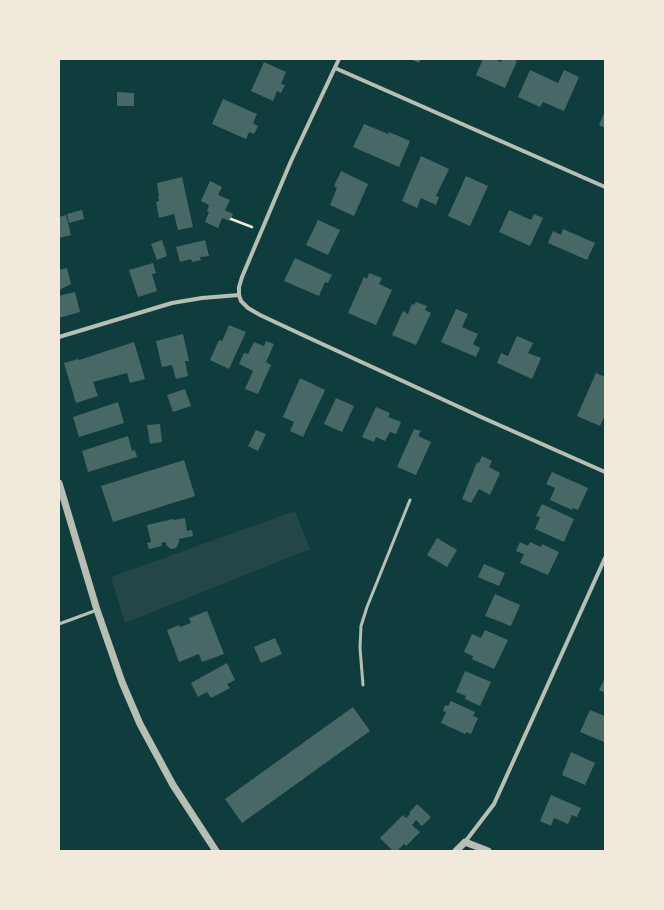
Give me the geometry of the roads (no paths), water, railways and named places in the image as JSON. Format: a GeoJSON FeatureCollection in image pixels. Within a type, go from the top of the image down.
{"type":"FeatureCollection","features":[{"type":"Feature","properties":{"kind":"street"},"geometry":{"type":"LineString","coordinates":[[339,59],[291,161],[242,277],[239,287],[239,296],[241,301],[248,308],[260,315],[481,417],[605,472]]}},
{"type":"Feature","properties":{"kind":"street"},"geometry":{"type":"LineString","coordinates":[[335,68],[605,187]]}},
{"type":"Feature","properties":{"kind":"street"},"geometry":{"type":"LineString","coordinates":[[59,337],[172,303],[202,298],[239,296]]}},
{"type":"Feature","properties":{"kind":"street"},"geometry":{"type":"LineString","coordinates":[[59,483],[97,610],[122,682],[140,724],[172,785],[216,851]]}},
{"type":"Feature","properties":{"kind":"street"},"geometry":{"type":"LineString","coordinates":[[456,851],[465,842],[494,804],[605,558]]}},
{"type":"Feature","properties":{"kind":"street"},"geometry":{"type":"LineString","coordinates":[[465,842],[488,851]]}},
{"type":"Feature","properties":{"kind":"lane"},"geometry":{"type":"LineString","coordinates":[[363,685],[360,626],[366,607],[410,500]]}},
{"type":"Feature","properties":{"kind":"lane"},"geometry":{"type":"LineString","coordinates":[[59,624],[97,610]]}}]}
